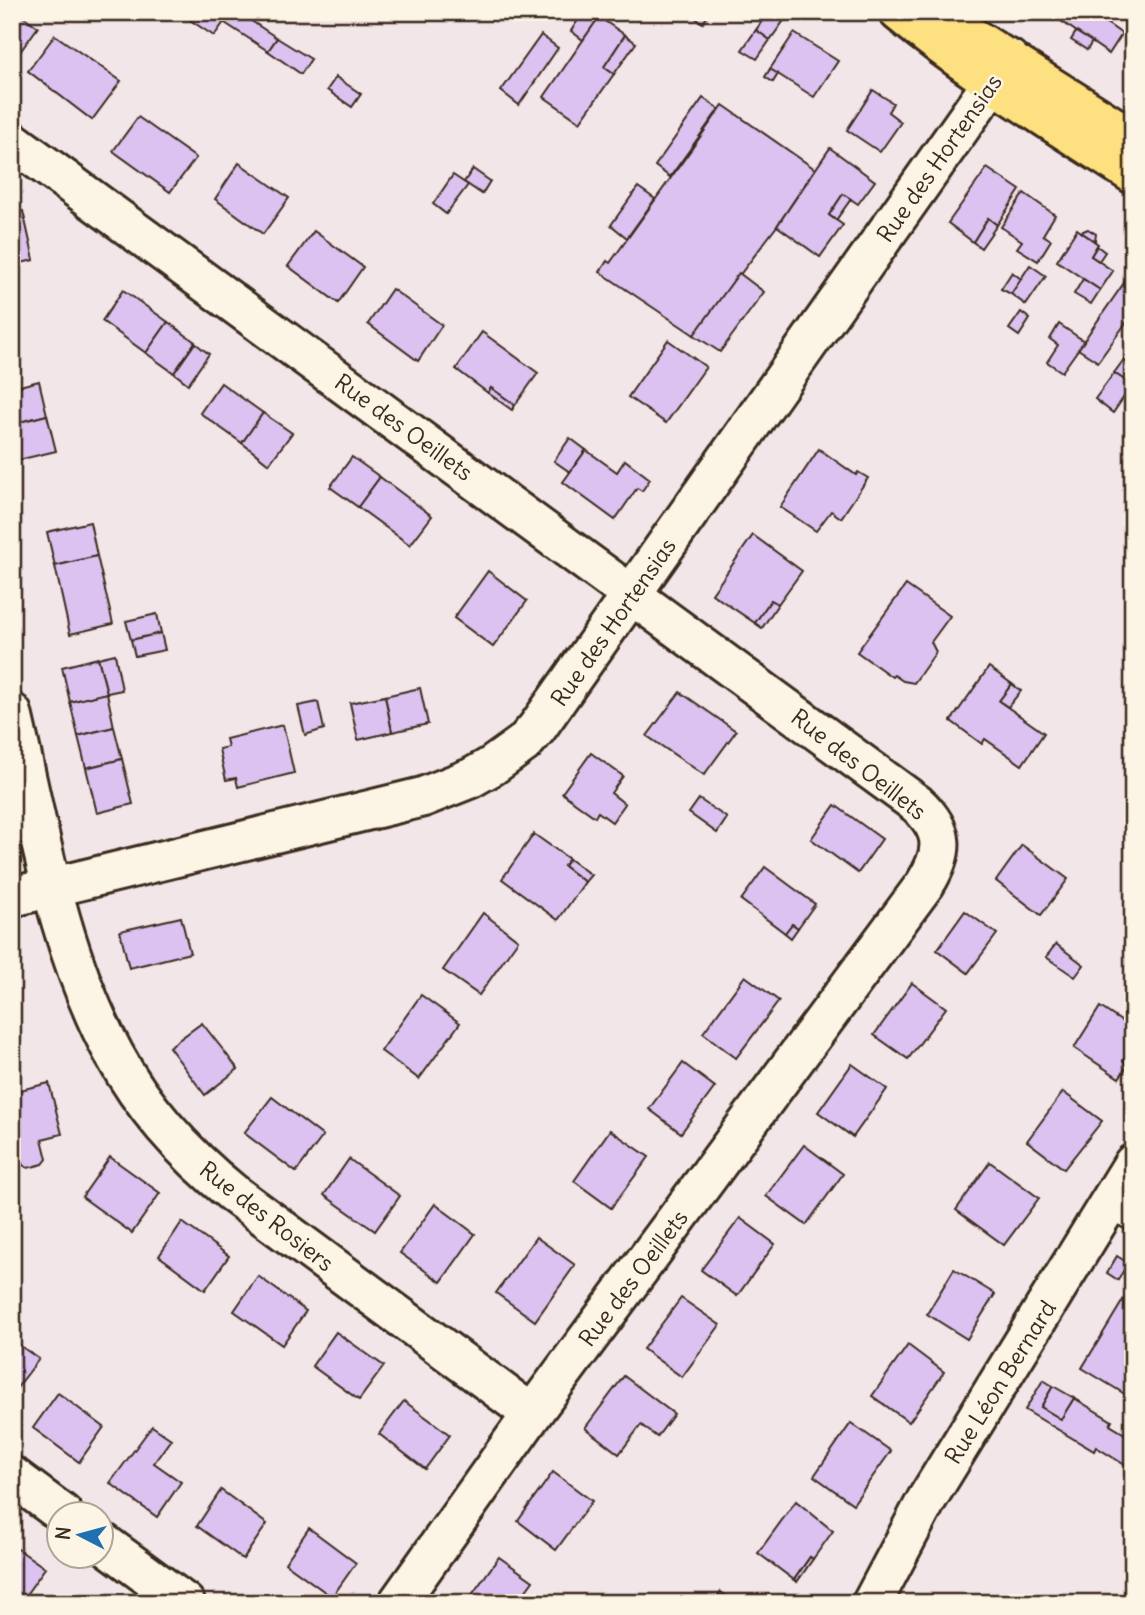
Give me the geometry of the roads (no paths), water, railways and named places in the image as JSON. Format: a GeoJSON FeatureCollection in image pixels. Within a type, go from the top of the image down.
{"type":"FeatureCollection","features":[{"type":"Feature","properties":{"kind":"main road"},"geometry":{"type":"LineString","coordinates":[[899,12],[945,50],[1001,71],[1133,139]]}},
{"type":"Feature","properties":{"kind":"main road"},"geometry":{"type":"LineString","coordinates":[[932,12],[1001,71],[1133,174]]}},
{"type":"Feature","properties":{"kind":"street","name":"Rue des Hortensias"},"geometry":{"type":"LineString","coordinates":[[12,897],[423,797],[471,778],[524,743],[1001,71]]}},
{"type":"Feature","properties":{"kind":"street","name":"Rue des Oeillets"},"geometry":{"type":"LineString","coordinates":[[12,141],[916,804],[929,815],[935,825],[940,848],[938,861],[925,884],[532,1414],[398,1603]]}},
{"type":"Feature","properties":{"kind":"street","name":"Rue des Rosiers"},"geometry":{"type":"LineString","coordinates":[[12,713],[22,795],[74,962],[114,1054],[146,1102],[208,1173],[532,1414]]}},
{"type":"Feature","properties":{"kind":"street","name":"Rue Léon Bernard"},"geometry":{"type":"LineString","coordinates":[[872,1603],[927,1499],[1120,1214],[1133,1164]]}},
{"type":"Feature","properties":{"kind":"street"},"geometry":{"type":"LineString","coordinates":[[12,1476],[46,1501]]}},
{"type":"Feature","properties":{"kind":"street"},"geometry":{"type":"LineString","coordinates":[[116,1552],[186,1603]]}}]}
